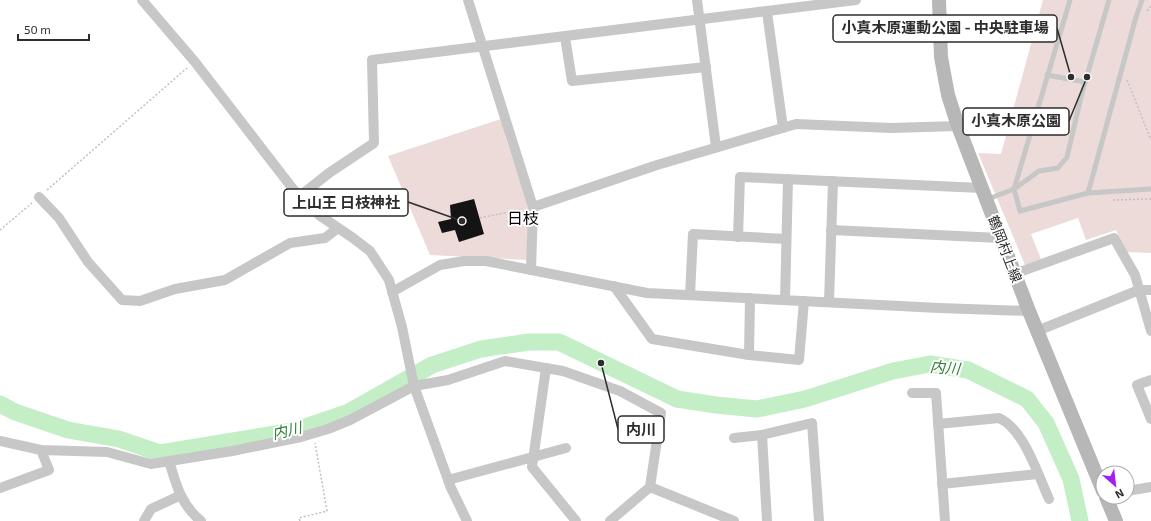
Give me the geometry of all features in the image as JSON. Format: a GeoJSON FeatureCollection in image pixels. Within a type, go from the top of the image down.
{"type":"FeatureCollection","features":[{"type":"Feature","properties":{"kind":"main road","name":"鶴岡村上線"},"geometry":{"type":"LineString","coordinates":[[939,0],[941,57],[948,95],[958,126],[1014,274],[1095,472]]}},
{"type":"Feature","properties":{"kind":"main road"},"geometry":{"type":"LineString","coordinates":[[1109,505],[1116,521]]}},
{"type":"Feature","properties":{"kind":"street"},"geometry":{"type":"LineString","coordinates":[[142,0],[195,62],[300,196],[319,215],[370,251],[388,280],[407,350],[414,386],[448,480],[467,521]]}},
{"type":"Feature","properties":{"kind":"street"},"geometry":{"type":"LineString","coordinates":[[468,0],[533,207],[531,270]]}},
{"type":"Feature","properties":{"kind":"street"},"geometry":{"type":"LineString","coordinates":[[697,0],[716,147]]}},
{"type":"Feature","properties":{"kind":"street"},"geometry":{"type":"LineString","coordinates":[[300,196],[329,173],[374,143],[372,60],[483,48],[851,0]]}},
{"type":"Feature","properties":{"kind":"street"},"geometry":{"type":"LineString","coordinates":[[767,12],[783,128]]}},
{"type":"Feature","properties":{"kind":"street"},"geometry":{"type":"LineString","coordinates":[[566,37],[572,81],[706,67]]}},
{"type":"Feature","properties":{"kind":"street"},"geometry":{"type":"LineString","coordinates":[[533,207],[716,147],[796,124],[892,128],[958,126]]}},
{"type":"Feature","properties":{"kind":"street"},"geometry":{"type":"LineString","coordinates":[[738,237],[740,177],[833,181],[984,194]]}},
{"type":"Feature","properties":{"kind":"street"},"geometry":{"type":"LineString","coordinates":[[785,300],[788,179]]}},
{"type":"Feature","properties":{"kind":"street"},"geometry":{"type":"LineString","coordinates":[[829,302],[833,181]]}},
{"type":"Feature","properties":{"kind":"street"},"geometry":{"type":"LineString","coordinates":[[39,197],[59,218],[88,262],[122,300],[140,302],[175,290],[225,280],[290,243],[324,238],[338,228]]}},
{"type":"Feature","properties":{"kind":"street"},"geometry":{"type":"LineString","coordinates":[[831,230],[1000,238]]}},
{"type":"Feature","properties":{"kind":"street"},"geometry":{"type":"LineString","coordinates":[[690,295],[693,234],[786,240]]}},
{"type":"Feature","properties":{"kind":"street"},"geometry":{"type":"LineString","coordinates":[[1014,274],[1114,238],[1135,275],[1151,331]]}},
{"type":"Feature","properties":{"kind":"street"},"geometry":{"type":"LineString","coordinates":[[392,292],[440,265],[464,261],[486,261],[647,293],[1029,310]]}},
{"type":"Feature","properties":{"kind":"street"},"geometry":{"type":"LineString","coordinates":[[614,286],[652,339],[749,355],[799,360],[804,301]]}},
{"type":"Feature","properties":{"kind":"street"},"geometry":{"type":"LineString","coordinates":[[1037,331],[1139,290],[1151,290]]}},
{"type":"Feature","properties":{"kind":"street"},"geometry":{"type":"LineString","coordinates":[[749,355],[750,298]]}},
{"type":"Feature","properties":{"kind":"street"},"geometry":{"type":"LineString","coordinates":[[0,441],[41,450],[107,452],[151,464],[232,451],[313,433],[350,420],[414,386],[448,380],[505,361],[563,371],[620,391],[661,413],[650,487],[610,521]]}},
{"type":"Feature","properties":{"kind":"street"},"geometry":{"type":"LineString","coordinates":[[546,368],[532,457],[532,467],[576,521]]}},
{"type":"Feature","properties":{"kind":"street"},"geometry":{"type":"LineString","coordinates":[[1151,380],[1138,385],[1151,419]]}},
{"type":"Feature","properties":{"kind":"street"},"geometry":{"type":"LineString","coordinates":[[912,393],[936,393],[945,521]]}},
{"type":"Feature","properties":{"kind":"street"},"geometry":{"type":"LineString","coordinates":[[938,424],[998,418],[1007,422],[1016,433],[1038,474],[1049,499]]}},
{"type":"Feature","properties":{"kind":"street"},"geometry":{"type":"LineString","coordinates":[[734,438],[762,436],[812,423],[819,521]]}},
{"type":"Feature","properties":{"kind":"street"},"geometry":{"type":"LineString","coordinates":[[762,436],[767,521]]}},
{"type":"Feature","properties":{"kind":"street"},"geometry":{"type":"LineString","coordinates":[[448,480],[566,448]]}},
{"type":"Feature","properties":{"kind":"street"},"geometry":{"type":"LineString","coordinates":[[0,488],[49,470],[41,450]]}},
{"type":"Feature","properties":{"kind":"street"},"geometry":{"type":"LineString","coordinates":[[169,461],[179,496],[191,518],[201,521]]}},
{"type":"Feature","properties":{"kind":"street"},"geometry":{"type":"LineString","coordinates":[[942,484],[1038,474]]}},
{"type":"Feature","properties":{"kind":"street"},"geometry":{"type":"LineString","coordinates":[[650,487],[734,521]]}},
{"type":"Feature","properties":{"kind":"street"},"geometry":{"type":"LineString","coordinates":[[1135,490],[1151,487]]}},
{"type":"Feature","properties":{"kind":"street"},"geometry":{"type":"LineString","coordinates":[[144,521],[150,509],[179,496]]}},
{"type":"Feature","properties":{"kind":"lane"},"geometry":{"type":"LineString","coordinates":[[1070,0],[1014,189],[1020,211],[1088,193],[1151,189]]}},
{"type":"Feature","properties":{"kind":"lane"},"geometry":{"type":"LineString","coordinates":[[984,194],[1014,189],[1039,171],[1058,168],[1067,157],[1085,82],[1109,0]]}},
{"type":"Feature","properties":{"kind":"lane"},"geometry":{"type":"LineString","coordinates":[[1088,193],[1136,16],[1142,0]]}},
{"type":"Feature","properties":{"kind":"lane"},"geometry":{"type":"LineString","coordinates":[[1047,75],[1085,82]]}},
{"type":"Feature","properties":{"kind":"path"},"geometry":{"type":"LineString","coordinates":[[0,230],[195,62]]}},
{"type":"Feature","properties":{"kind":"path"},"geometry":{"type":"LineString","coordinates":[[1122,68],[1151,140]]}},
{"type":"Feature","properties":{"kind":"path"},"geometry":{"type":"LineString","coordinates":[[1113,200],[1151,200]]}},
{"type":"Feature","properties":{"kind":"path"},"geometry":{"type":"LineString","coordinates":[[480,218],[533,207]]}},
{"type":"Feature","properties":{"kind":"path"},"geometry":{"type":"LineString","coordinates":[[300,521],[300,518],[327,511],[313,433]]}},
{"type":"Feature","properties":{"kind":"shaded area"},"geometry":{"type":"Polygon","coordinates":[[[1043,0],[1151,0],[1151,253],[1125,252],[1116,230],[1086,240],[1078,218],[1031,234],[1041,259],[1025,265],[978,153],[1001,154],[1043,0]]]}},
{"type":"Feature","properties":{"kind":"shaded area"},"geometry":{"type":"Polygon","coordinates":[[[501,119],[506,133],[505,136],[530,211],[527,238],[528,260],[430,255],[388,156],[501,119]]]}},
{"type":"Feature","properties":{"kind":"building"},"geometry":{"type":"Polygon","coordinates":[[[474,199],[484,234],[459,242],[455,230],[442,233],[438,222],[451,219],[450,205],[474,199]]]}},
{"type":"Feature","properties":{"kind":"waterway","name":"内川"},"geometry":{"type":"LineString","coordinates":[[0,404],[15,412],[68,430],[119,439],[160,453],[293,431],[349,412],[432,365],[481,349],[529,342],[559,342],[677,399],[757,409],[805,399],[893,371],[930,364],[968,370],[1027,399],[1046,423],[1071,479],[1080,521]]}},
{"type":"Feature","properties":{"kind":"place","name":"小真木原運動公園 - 中央駐車場"},"geometry":{"type":"Point","coordinates":[1071,77]}},
{"type":"Feature","properties":{"kind":"place","name":"小真木原公園"},"geometry":{"type":"Point","coordinates":[1087,77]}},
{"type":"Feature","properties":{"kind":"place","name":"上山王 日枝神社"},"geometry":{"type":"Point","coordinates":[462,221]}},
{"type":"Feature","properties":{"kind":"place","name":"内川"},"geometry":{"type":"Point","coordinates":[601,363]}},
{"type":"Feature","properties":{"kind":"district","name":"日枝"},"geometry":{"type":"Point","coordinates":[523,218]}}]}
